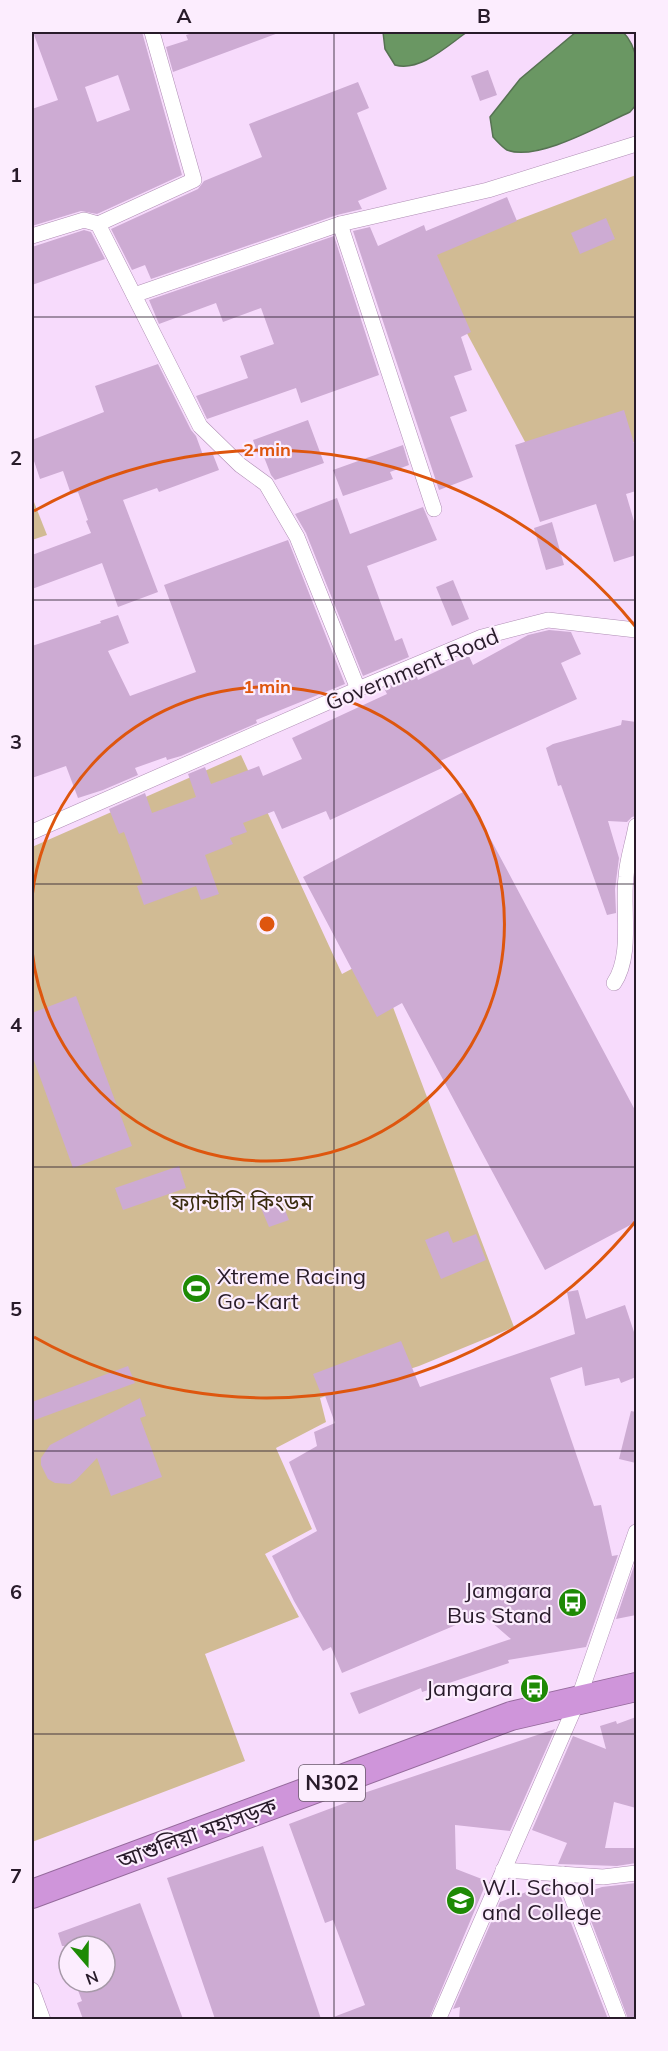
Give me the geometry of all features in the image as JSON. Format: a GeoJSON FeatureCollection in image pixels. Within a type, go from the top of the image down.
{"type":"FeatureCollection","features":[{"type":"Feature","properties":{"kind":"highway","name":"আশুলিয়া মহাসড়ক"},"geometry":{"type":"LineString","coordinates":[[32,1894],[511,1716],[636,1687]]}},
{"type":"Feature","properties":{"kind":"street"},"geometry":{"type":"LineString","coordinates":[[32,236],[84,220],[98,224],[194,180],[152,32]]}},
{"type":"Feature","properties":{"kind":"street"},"geometry":{"type":"LineString","coordinates":[[134,295],[340,224],[488,190],[636,144]]}},
{"type":"Feature","properties":{"kind":"street"},"geometry":{"type":"LineString","coordinates":[[98,224],[200,426],[240,465],[266,484],[297,537],[358,689]]}},
{"type":"Feature","properties":{"kind":"street"},"geometry":{"type":"LineString","coordinates":[[340,224],[434,510]]}},
{"type":"Feature","properties":{"kind":"street","name":"Government Road"},"geometry":{"type":"LineString","coordinates":[[32,832],[358,689],[482,638],[548,620],[636,630]]}},
{"type":"Feature","properties":{"kind":"street"},"geometry":{"type":"LineString","coordinates":[[614,983],[619,976],[626,938],[626,878],[636,826]]}},
{"type":"Feature","properties":{"kind":"street"},"geometry":{"type":"LineString","coordinates":[[439,2019],[578,1700],[636,1532]]}},
{"type":"Feature","properties":{"kind":"street"},"geometry":{"type":"LineString","coordinates":[[504,1870],[603,1877],[636,1873]]}},
{"type":"Feature","properties":{"kind":"street"},"geometry":{"type":"LineString","coordinates":[[563,1874],[619,2019]]}},
{"type":"Feature","properties":{"kind":"street"},"geometry":{"type":"LineString","coordinates":[[32,1990],[43,2019]]}},
{"type":"Feature","properties":{"kind":"green space"},"geometry":{"type":"Polygon","coordinates":[[[636,175],[636,442],[531,453],[425,255],[636,175]]]}},
{"type":"Feature","properties":{"kind":"green space"},"geometry":{"type":"Polygon","coordinates":[[[32,497],[47,535],[32,540],[32,497]]]}},
{"type":"Feature","properties":{"kind":"green space","name":"ফ্যান্টাসি কিংডম"},"geometry":{"type":"Polygon","coordinates":[[[241,755],[342,974],[374,957],[514,1327],[419,1366],[320,1398],[326,1422],[276,1448],[312,1529],[265,1554],[299,1617],[205,1654],[245,1761],[32,1842],[32,847],[241,755]]]}},
{"type":"Feature","properties":{"kind":"shaded area"},"geometry":{"type":"Polygon","coordinates":[[[383,32],[467,32],[433,56],[414,65],[404,66],[395,65],[385,49],[383,32]]]}},
{"type":"Feature","properties":{"kind":"shaded area"},"geometry":{"type":"Polygon","coordinates":[[[576,32],[623,32],[636,57],[636,105],[630,112],[551,147],[535,151],[507,150],[493,137],[490,117],[520,79],[576,32]]]}},
{"type":"Feature","properties":{"kind":"building"},"geometry":{"type":"Polygon","coordinates":[[[33,32],[142,32],[182,175],[97,214],[81,211],[32,226],[32,109],[58,100],[33,32]],[[118,75],[85,87],[97,122],[130,110],[118,75]]]}},
{"type":"Feature","properties":{"kind":"building"},"geometry":{"type":"Polygon","coordinates":[[[196,32],[281,32],[173,72],[166,47],[188,40],[186,35],[196,32]]]}},
{"type":"Feature","properties":{"kind":"building"},"geometry":{"type":"Polygon","coordinates":[[[488,70],[497,95],[480,101],[471,76],[488,70]]]}},
{"type":"Feature","properties":{"kind":"building"},"geometry":{"type":"Polygon","coordinates":[[[358,82],[369,108],[357,113],[387,189],[358,201],[362,209],[337,215],[151,279],[145,265],[132,270],[111,229],[198,189],[204,181],[262,157],[249,124],[358,82]]]}},
{"type":"Feature","properties":{"kind":"building"},"geometry":{"type":"Polygon","coordinates":[[[507,197],[517,221],[437,255],[471,332],[461,337],[472,370],[454,376],[467,411],[450,417],[473,477],[439,490],[353,231],[370,227],[378,246],[424,225],[426,231],[507,197]]]}},
{"type":"Feature","properties":{"kind":"building"},"geometry":{"type":"Polygon","coordinates":[[[606,218],[615,239],[580,254],[571,233],[606,218]]]}},
{"type":"Feature","properties":{"kind":"building"},"geometry":{"type":"Polygon","coordinates":[[[84,230],[91,232],[105,259],[32,285],[32,247],[84,230]]]}},
{"type":"Feature","properties":{"kind":"building"},"geometry":{"type":"Polygon","coordinates":[[[334,236],[379,375],[301,403],[296,388],[207,419],[196,396],[248,378],[240,356],[274,344],[261,308],[223,322],[216,303],[159,324],[149,300],[334,236]]]}},
{"type":"Feature","properties":{"kind":"building"},"geometry":{"type":"Polygon","coordinates":[[[158,364],[196,436],[203,455],[212,452],[219,470],[159,492],[157,488],[123,500],[158,592],[118,607],[102,563],[32,589],[32,555],[91,533],[78,492],[71,494],[63,471],[40,479],[32,455],[32,440],[104,412],[95,386],[158,364]]]}},
{"type":"Feature","properties":{"kind":"building"},"geometry":{"type":"Polygon","coordinates":[[[624,410],[636,450],[636,491],[626,494],[636,528],[636,555],[614,562],[596,504],[540,522],[515,445],[624,410]]]}},
{"type":"Feature","properties":{"kind":"building"},"geometry":{"type":"Polygon","coordinates":[[[308,420],[324,463],[275,480],[262,452],[258,454],[253,440],[308,420]]]}},
{"type":"Feature","properties":{"kind":"building"},"geometry":{"type":"Polygon","coordinates":[[[403,445],[409,465],[390,472],[393,479],[343,496],[333,470],[403,445]]]}},
{"type":"Feature","properties":{"kind":"building"},"geometry":{"type":"Polygon","coordinates":[[[337,498],[350,534],[423,507],[437,540],[367,566],[395,641],[402,638],[409,657],[363,676],[306,533],[295,514],[337,498]]]}},
{"type":"Feature","properties":{"kind":"building"},"geometry":{"type":"Polygon","coordinates":[[[552,522],[564,565],[546,570],[534,528],[552,522]]]}},
{"type":"Feature","properties":{"kind":"building"},"geometry":{"type":"Polygon","coordinates":[[[288,540],[345,684],[256,720],[257,723],[181,756],[167,760],[166,757],[135,768],[138,775],[78,798],[66,766],[32,778],[32,646],[118,615],[129,643],[108,651],[130,696],[196,672],[164,585],[288,540]]]}},
{"type":"Feature","properties":{"kind":"building"},"geometry":{"type":"Polygon","coordinates":[[[453,580],[469,619],[452,626],[436,587],[453,580]]]}},
{"type":"Feature","properties":{"kind":"building"},"geometry":{"type":"Polygon","coordinates":[[[549,630],[571,632],[581,654],[561,663],[577,699],[440,761],[442,768],[330,820],[326,811],[282,829],[274,811],[243,823],[247,832],[230,838],[233,844],[205,855],[219,894],[201,900],[196,886],[144,905],[137,886],[143,884],[124,832],[119,834],[109,809],[145,793],[152,813],[196,797],[188,774],[205,767],[211,784],[259,766],[263,776],[302,759],[292,738],[387,694],[384,688],[416,675],[418,680],[469,656],[473,665],[528,635],[549,630]]]}},
{"type":"Feature","properties":{"kind":"building"},"geometry":{"type":"Polygon","coordinates":[[[622,720],[636,722],[636,816],[627,822],[608,821],[619,858],[615,889],[616,913],[607,915],[546,748],[621,725],[622,720]]]}},
{"type":"Feature","properties":{"kind":"building"},"geometry":{"type":"Polygon","coordinates":[[[465,791],[636,1112],[636,1222],[545,1270],[402,1003],[377,1017],[303,877],[465,791]]]}},
{"type":"Feature","properties":{"kind":"building"},"geometry":{"type":"Polygon","coordinates":[[[76,996],[132,1146],[73,1168],[32,1055],[32,1013],[76,996]]]}},
{"type":"Feature","properties":{"kind":"building"},"geometry":{"type":"Polygon","coordinates":[[[179,1166],[186,1188],[123,1210],[115,1188],[179,1166]]]}},
{"type":"Feature","properties":{"kind":"building"},"geometry":{"type":"Polygon","coordinates":[[[281,1200],[289,1220],[269,1227],[261,1208],[281,1200]]]}},
{"type":"Feature","properties":{"kind":"building"},"geometry":{"type":"Polygon","coordinates":[[[448,1231],[453,1243],[476,1234],[486,1260],[441,1279],[425,1240],[448,1231]]]}},
{"type":"Feature","properties":{"kind":"building"},"geometry":{"type":"Polygon","coordinates":[[[578,1290],[586,1319],[625,1305],[636,1338],[636,1377],[621,1383],[619,1378],[585,1386],[582,1367],[550,1378],[594,1506],[601,1505],[612,1556],[618,1555],[586,1647],[508,1660],[509,1663],[422,1692],[421,1688],[359,1714],[350,1693],[511,1639],[482,1614],[342,1673],[331,1647],[323,1651],[294,1601],[272,1556],[317,1531],[289,1462],[317,1446],[314,1432],[335,1423],[324,1393],[321,1394],[313,1374],[401,1341],[420,1387],[575,1334],[567,1292],[578,1290]]]}},
{"type":"Feature","properties":{"kind":"building"},"geometry":{"type":"Polygon","coordinates":[[[128,1366],[135,1383],[32,1421],[32,1402],[128,1366]]]}},
{"type":"Feature","properties":{"kind":"building"},"geometry":{"type":"Polygon","coordinates":[[[140,1398],[146,1416],[140,1418],[162,1477],[111,1496],[97,1458],[70,1484],[55,1483],[48,1479],[41,1465],[41,1458],[50,1445],[140,1398]]]}},
{"type":"Feature","properties":{"kind":"building"},"geometry":{"type":"Polygon","coordinates":[[[631,1411],[636,1412],[636,1463],[619,1459],[631,1411]]]}},
{"type":"Feature","properties":{"kind":"building"},"geometry":{"type":"Polygon","coordinates":[[[636,1560],[636,1615],[616,1619],[636,1560]]]}},
{"type":"Feature","properties":{"kind":"building"},"geometry":{"type":"Polygon","coordinates":[[[636,1717],[636,1808],[614,1802],[605,1848],[636,1848],[636,1863],[617,1866],[558,1864],[567,1843],[532,1830],[573,1736],[606,1749],[600,1726],[616,1721],[617,1724],[636,1717]]]}},
{"type":"Feature","properties":{"kind":"building"},"geometry":{"type":"Polygon","coordinates":[[[555,1729],[510,1831],[455,1825],[456,1869],[487,1881],[429,2019],[331,2019],[365,2005],[333,1920],[325,1923],[289,1824],[353,1800],[352,1797],[555,1729]]]}},
{"type":"Feature","properties":{"kind":"building"},"geometry":{"type":"Polygon","coordinates":[[[263,1846],[321,2019],[215,2019],[167,1878],[263,1846]]]}},
{"type":"Feature","properties":{"kind":"building"},"geometry":{"type":"Polygon","coordinates":[[[550,1883],[556,1884],[608,2019],[459,2019],[460,2007],[453,2009],[500,1902],[550,1883]]]}},
{"type":"Feature","properties":{"kind":"building"},"geometry":{"type":"Polygon","coordinates":[[[636,1883],[636,2019],[628,2019],[581,1894],[602,1887],[636,1883]]]}},
{"type":"Feature","properties":{"kind":"building"},"geometry":{"type":"Polygon","coordinates":[[[140,1903],[183,2019],[83,2019],[77,2003],[82,2001],[79,1994],[117,1994],[117,1934],[58,1933],[140,1903]]]}},
{"type":"Feature","properties":{"kind":"place","name":"Xtreme Racing Go-Kart"},"geometry":{"type":"Point","coordinates":[196,1289]}},
{"type":"Feature","properties":{"kind":"place","name":"Jamgara Bus Stand"},"geometry":{"type":"Point","coordinates":[573,1603]}},
{"type":"Feature","properties":{"kind":"place","name":"Jamgara"},"geometry":{"type":"Point","coordinates":[534,1688]}},
{"type":"Feature","properties":{"kind":"place","name":"W.I. School and College"},"geometry":{"type":"Point","coordinates":[461,1900]}}]}
